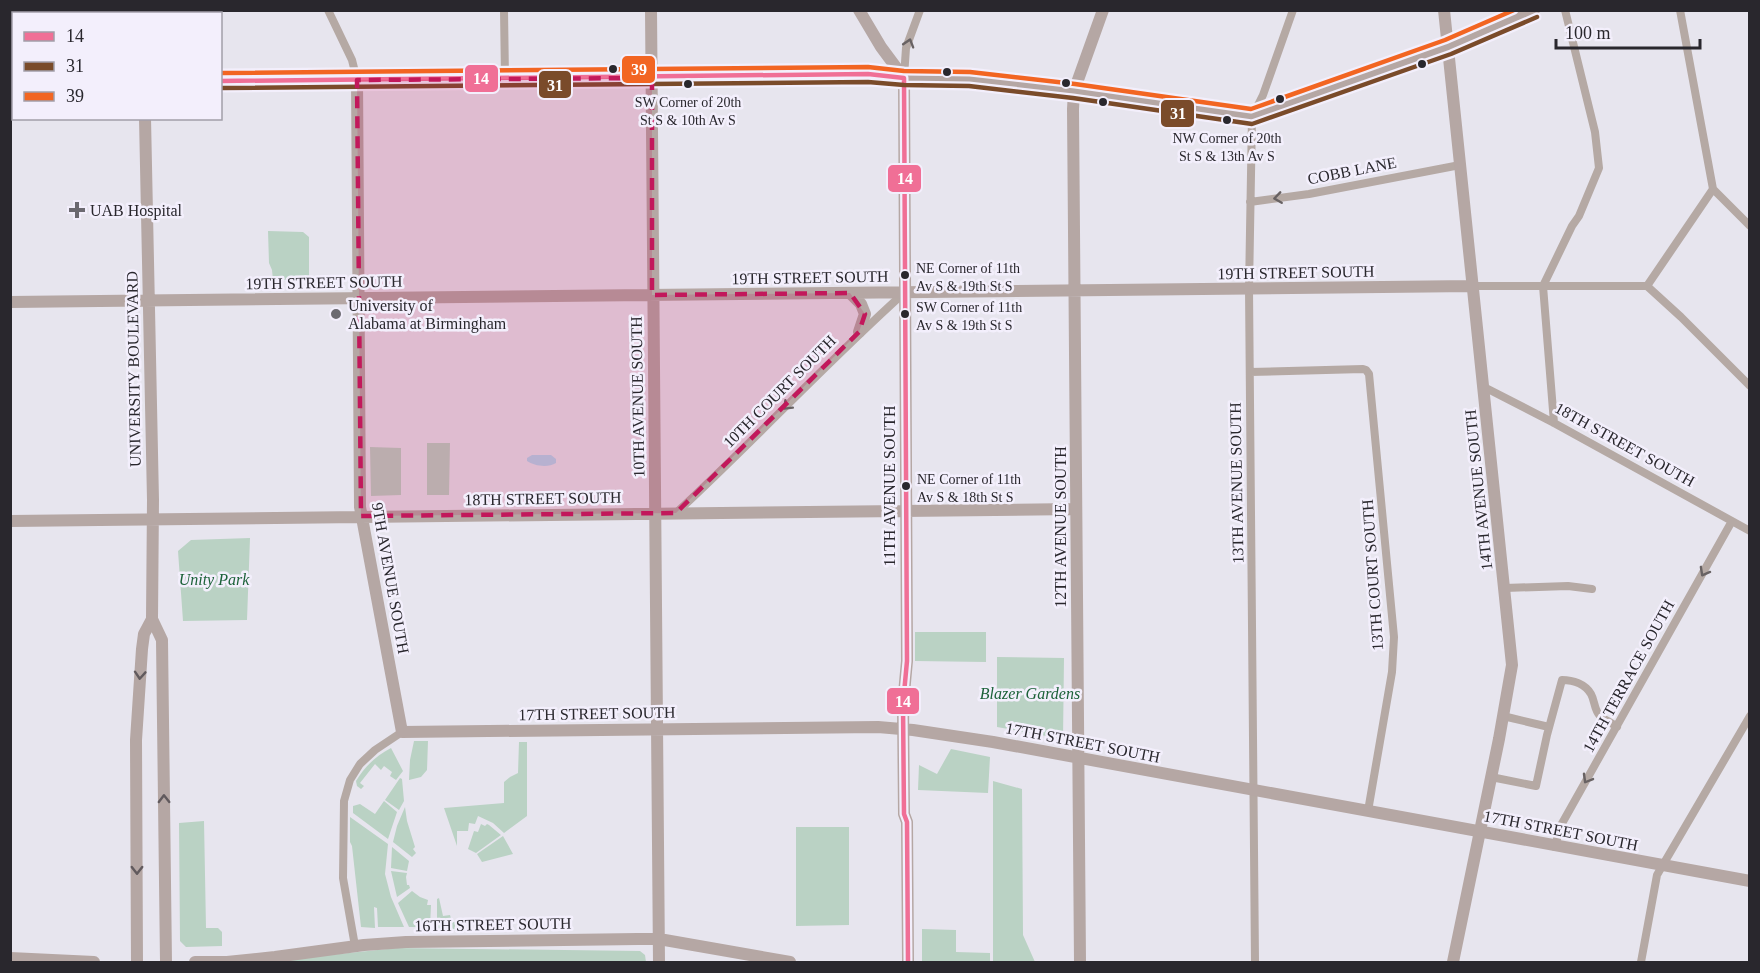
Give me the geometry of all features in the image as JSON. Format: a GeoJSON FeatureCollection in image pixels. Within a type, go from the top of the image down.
{"type":"FeatureCollection","features":[{"type":"Feature","properties":{"kind":"street"},"geometry":{"type":"LineString","coordinates":[[328,10],[352,60],[357,80]]}},
{"type":"Feature","properties":{"kind":"street"},"geometry":{"type":"LineString","coordinates":[[504,10],[504,78]]}},
{"type":"Feature","properties":{"kind":"street","name":"10TH AVENUE SOUTH"},"geometry":{"type":"LineString","coordinates":[[651,10],[659,963]]}},
{"type":"Feature","properties":{"kind":"street"},"geometry":{"type":"LineString","coordinates":[[859,10],[881,47],[904,78]]}},
{"type":"Feature","properties":{"kind":"street","name":"11TH AVENUE SOUTH"},"geometry":{"type":"LineString","coordinates":[[908,963],[903,704],[907,661],[904,78],[906,48],[920,10]]}},
{"type":"Feature","properties":{"kind":"street","name":"12TH AVENUE SOUTH"},"geometry":{"type":"LineString","coordinates":[[1080,963],[1074,91],[1103,10]]}},
{"type":"Feature","properties":{"kind":"street","name":"13TH AVENUE SOUTH"},"geometry":{"type":"LineString","coordinates":[[1255,963],[1249,289],[1252,117],[1263,95],[1293,10]]}},
{"type":"Feature","properties":{"kind":"street","name":"14TH AVENUE SOUTH"},"geometry":{"type":"LineString","coordinates":[[1444,10],[1512,665],[1453,963]]}},
{"type":"Feature","properties":{"kind":"street"},"geometry":{"type":"LineString","coordinates":[[222,81],[868,74],[904,78],[969,79],[1074,91],[1252,117],[1448,47],[1534,10]]}},
{"type":"Feature","properties":{"kind":"street"},"geometry":{"type":"LineString","coordinates":[[1554,423],[1543,286],[1579,216],[1599,168],[1595,132],[1565,10]]}},
{"type":"Feature","properties":{"kind":"street"},"geometry":{"type":"LineString","coordinates":[[1680,10],[1713,189],[1749,226]]}},
{"type":"Feature","properties":{"kind":"street","name":"9TH AVENUE SOUTH"},"geometry":{"type":"LineString","coordinates":[[357,80],[361,516],[402,732]]}},
{"type":"Feature","properties":{"kind":"street","name":"UNIVERSITY BOULEVARD"},"geometry":{"type":"LineString","coordinates":[[145,120],[153,500],[152,619],[162,640],[166,963]]}},
{"type":"Feature","properties":{"kind":"street","name":"COBB LANE"},"geometry":{"type":"LineString","coordinates":[[1250,202],[1309,194],[1460,165]]}},
{"type":"Feature","properties":{"kind":"street"},"geometry":{"type":"LineString","coordinates":[[1713,189],[1647,286],[1749,386]]}},
{"type":"Feature","properties":{"kind":"street","name":"19TH STREET SOUTH"},"geometry":{"type":"LineString","coordinates":[[10,302],[1647,286]]}},
{"type":"Feature","properties":{"kind":"street","name":"10TH COURT SOUTH"},"geometry":{"type":"LineString","coordinates":[[676,513],[784,410],[860,332],[905,292]]}},
{"type":"Feature","properties":{"kind":"street"},"geometry":{"type":"LineString","coordinates":[[850,293],[861,304],[865,314],[860,332]]}},
{"type":"Feature","properties":{"kind":"street","name":"13TH COURT SOUTH"},"geometry":{"type":"LineString","coordinates":[[1250,372],[1362,369],[1368,372],[1371,381],[1394,637],[1392,672],[1368,811]]}},
{"type":"Feature","properties":{"kind":"street","name":"18TH STREET SOUTH"},"geometry":{"type":"LineString","coordinates":[[1484,387],[1749,531]]}},
{"type":"Feature","properties":{"kind":"street","name":"18TH STREET SOUTH"},"geometry":{"type":"LineString","coordinates":[[10,521],[1076,508]]}},
{"type":"Feature","properties":{"kind":"street","name":"14TH TERRACE SOUTH"},"geometry":{"type":"LineString","coordinates":[[1555,846],[1560,827],[1732,521]]}},
{"type":"Feature","properties":{"kind":"street"},"geometry":{"type":"LineString","coordinates":[[1505,588],[1568,586],[1592,589]]}},
{"type":"Feature","properties":{"kind":"street","name":"UNIVERSITY BOULEVARD"},"geometry":{"type":"LineString","coordinates":[[137,963],[136,740],[142,649],[144,634],[152,619]]}},
{"type":"Feature","properties":{"kind":"street"},"geometry":{"type":"LineString","coordinates":[[1491,777],[1536,786],[1562,681],[1575,681],[1586,688],[1592,695],[1595,708],[1600,716],[1617,727]]}},
{"type":"Feature","properties":{"kind":"street"},"geometry":{"type":"LineString","coordinates":[[1503,716],[1549,727]]}},
{"type":"Feature","properties":{"kind":"street"},"geometry":{"type":"LineString","coordinates":[[1641,963],[1657,875],[1749,716]]}},
{"type":"Feature","properties":{"kind":"street","name":"17TH STREET SOUTH"},"geometry":{"type":"LineString","coordinates":[[402,732],[878,727],[904,729],[993,741],[1749,881]]}},
{"type":"Feature","properties":{"kind":"street"},"geometry":{"type":"LineString","coordinates":[[355,946],[343,878],[344,801],[350,780],[360,764],[375,750],[402,732]]}},
{"type":"Feature","properties":{"kind":"street","name":"16TH STREET SOUTH"},"geometry":{"type":"LineString","coordinates":[[195,963],[227,962],[415,941],[659,939],[790,963]]}},
{"type":"Feature","properties":{"kind":"street"},"geometry":{"type":"LineString","coordinates":[[10,958],[94,963]]}},
{"type":"Feature","properties":{"kind":"highlighted area"},"geometry":{"type":"Polygon","coordinates":[[[652,78],[652,295],[850,293],[865,314],[859,332],[676,513],[361,516],[357,80],[652,78]]]}},
{"type":"Feature","properties":{"kind":"green space"},"geometry":{"type":"Polygon","coordinates":[[[268,231],[303,232],[309,237],[309,280],[273,280],[269,263],[268,231]]]}},
{"type":"Feature","properties":{"kind":"green space"},"geometry":{"type":"Polygon","coordinates":[[[427,443],[450,443],[449,495],[427,495],[427,443]]]}},
{"type":"Feature","properties":{"kind":"green space"},"geometry":{"type":"Polygon","coordinates":[[[370,447],[401,448],[401,495],[371,496],[370,447]]]}},
{"type":"Feature","properties":{"kind":"green space","name":"Unity Park"},"geometry":{"type":"Polygon","coordinates":[[[250,538],[247,620],[183,621],[178,551],[191,540],[250,538]]]}},
{"type":"Feature","properties":{"kind":"green space"},"geometry":{"type":"Polygon","coordinates":[[[915,632],[986,632],[986,662],[915,661],[915,632]]]}},
{"type":"Feature","properties":{"kind":"green space","name":"Blazer Gardens"},"geometry":{"type":"Polygon","coordinates":[[[997,657],[1064,658],[1063,739],[997,727],[997,657]]]}},
{"type":"Feature","properties":{"kind":"green space"},"geometry":{"type":"Polygon","coordinates":[[[414,741],[428,741],[427,770],[421,777],[409,780],[410,760],[414,741]]]}},
{"type":"Feature","properties":{"kind":"green space"},"geometry":{"type":"Polygon","coordinates":[[[519,742],[527,742],[527,816],[504,833],[493,823],[478,816],[475,824],[469,823],[468,831],[457,831],[457,846],[444,808],[504,803],[504,782],[518,773],[519,742]]]}},
{"type":"Feature","properties":{"kind":"green space"},"geometry":{"type":"Polygon","coordinates":[[[391,748],[403,771],[396,780],[390,776],[392,772],[384,766],[381,770],[375,764],[360,783],[364,786],[361,789],[357,786],[356,781],[367,766],[391,748]]]}},
{"type":"Feature","properties":{"kind":"green space"},"geometry":{"type":"Polygon","coordinates":[[[951,749],[990,757],[988,793],[918,790],[919,765],[937,774],[951,749]]]}},
{"type":"Feature","properties":{"kind":"green space"},"geometry":{"type":"Polygon","coordinates":[[[400,778],[404,801],[399,810],[385,800],[400,778]]]}},
{"type":"Feature","properties":{"kind":"green space"},"geometry":{"type":"Polygon","coordinates":[[[993,781],[1022,789],[1023,935],[1035,962],[993,962],[993,781]]]}},
{"type":"Feature","properties":{"kind":"green space"},"geometry":{"type":"Polygon","coordinates":[[[384,801],[397,812],[388,839],[353,813],[353,806],[360,804],[375,814],[384,801]]]}},
{"type":"Feature","properties":{"kind":"green space"},"geometry":{"type":"Polygon","coordinates":[[[405,807],[415,847],[413,849],[416,853],[412,857],[393,842],[405,807]]]}},
{"type":"Feature","properties":{"kind":"green space"},"geometry":{"type":"Polygon","coordinates":[[[350,817],[388,844],[385,874],[391,897],[404,927],[378,927],[377,908],[374,907],[375,928],[361,927],[350,842],[350,817]]]}},
{"type":"Feature","properties":{"kind":"green space"},"geometry":{"type":"Polygon","coordinates":[[[204,821],[206,928],[218,928],[222,932],[222,946],[186,947],[180,941],[179,823],[204,821]]]}},
{"type":"Feature","properties":{"kind":"green space"},"geometry":{"type":"Polygon","coordinates":[[[481,824],[489,825],[501,835],[476,853],[468,849],[474,831],[478,832],[481,824]]]}},
{"type":"Feature","properties":{"kind":"green space"},"geometry":{"type":"Polygon","coordinates":[[[796,827],[849,827],[849,925],[796,926],[796,827]]]}},
{"type":"Feature","properties":{"kind":"green space"},"geometry":{"type":"Polygon","coordinates":[[[503,836],[513,854],[482,862],[477,854],[503,836]]]}},
{"type":"Feature","properties":{"kind":"green space"},"geometry":{"type":"Polygon","coordinates":[[[392,847],[409,861],[407,871],[391,868],[392,847]]]}},
{"type":"Feature","properties":{"kind":"green space"},"geometry":{"type":"Polygon","coordinates":[[[391,871],[407,873],[407,885],[410,888],[397,897],[391,871]]]}},
{"type":"Feature","properties":{"kind":"green space"},"geometry":{"type":"Polygon","coordinates":[[[412,891],[428,900],[427,905],[431,905],[430,927],[409,927],[398,903],[412,891]]]}},
{"type":"Feature","properties":{"kind":"green space"},"geometry":{"type":"Polygon","coordinates":[[[439,898],[443,916],[450,915],[452,922],[455,922],[455,929],[437,930],[437,899],[439,898]]]}},
{"type":"Feature","properties":{"kind":"green space"},"geometry":{"type":"Polygon","coordinates":[[[922,929],[956,930],[956,952],[990,953],[990,962],[922,962],[922,929]]]}},
{"type":"Feature","properties":{"kind":"green space"},"geometry":{"type":"Polygon","coordinates":[[[397,948],[640,951],[645,955],[646,962],[261,962],[397,948]]]}},
{"type":"Feature","properties":{"kind":"water"},"geometry":{"type":"Polygon","coordinates":[[[532,455],[551,455],[556,459],[556,463],[549,466],[527,461],[527,458],[532,455]]]}},
{"type":"Feature","properties":{"kind":"transit line","name":"39"},"geometry":{"type":"LineString","coordinates":[[222,73],[868,67],[904,71],[970,72],[1075,84],[1251,109],[1445,40],[1514,10]]}},
{"type":"Feature","properties":{"kind":"transit line","name":"31"},"geometry":{"type":"LineString","coordinates":[[222,88],[868,82],[969,86],[1073,98],[1252,124],[1451,54],[1537,17]]}},
{"type":"Feature","properties":{"kind":"transit line","name":"14"},"geometry":{"type":"LineString","coordinates":[[222,81],[868,74],[904,78],[907,661],[903,704],[908,962]]}},
{"type":"Feature","properties":{"kind":"place","name":"SW Corner of 20th St S & 10th Av S"},"geometry":{"type":"Point","coordinates":[688,84]}},
{"type":"Feature","properties":{"kind":"place","name":"NW Corner of 20th St S & 13th Av S"},"geometry":{"type":"Point","coordinates":[1227,120]}},
{"type":"Feature","properties":{"kind":"place","name":"UAB Hospital"},"geometry":{"type":"Point","coordinates":[77,210]}},
{"type":"Feature","properties":{"kind":"place","name":"NE Corner of 11th Av S & 19th St S"},"geometry":{"type":"Point","coordinates":[905,275]}},
{"type":"Feature","properties":{"kind":"place","name":"University of Alabama at Birmingham"},"geometry":{"type":"Point","coordinates":[336,314]}},
{"type":"Feature","properties":{"kind":"place","name":"SW Corner of 11th Av S & 19th St S"},"geometry":{"type":"Point","coordinates":[905,314]}},
{"type":"Feature","properties":{"kind":"place","name":"NE Corner of 11th Av S & 18th St S"},"geometry":{"type":"Point","coordinates":[906,486]}}]}
